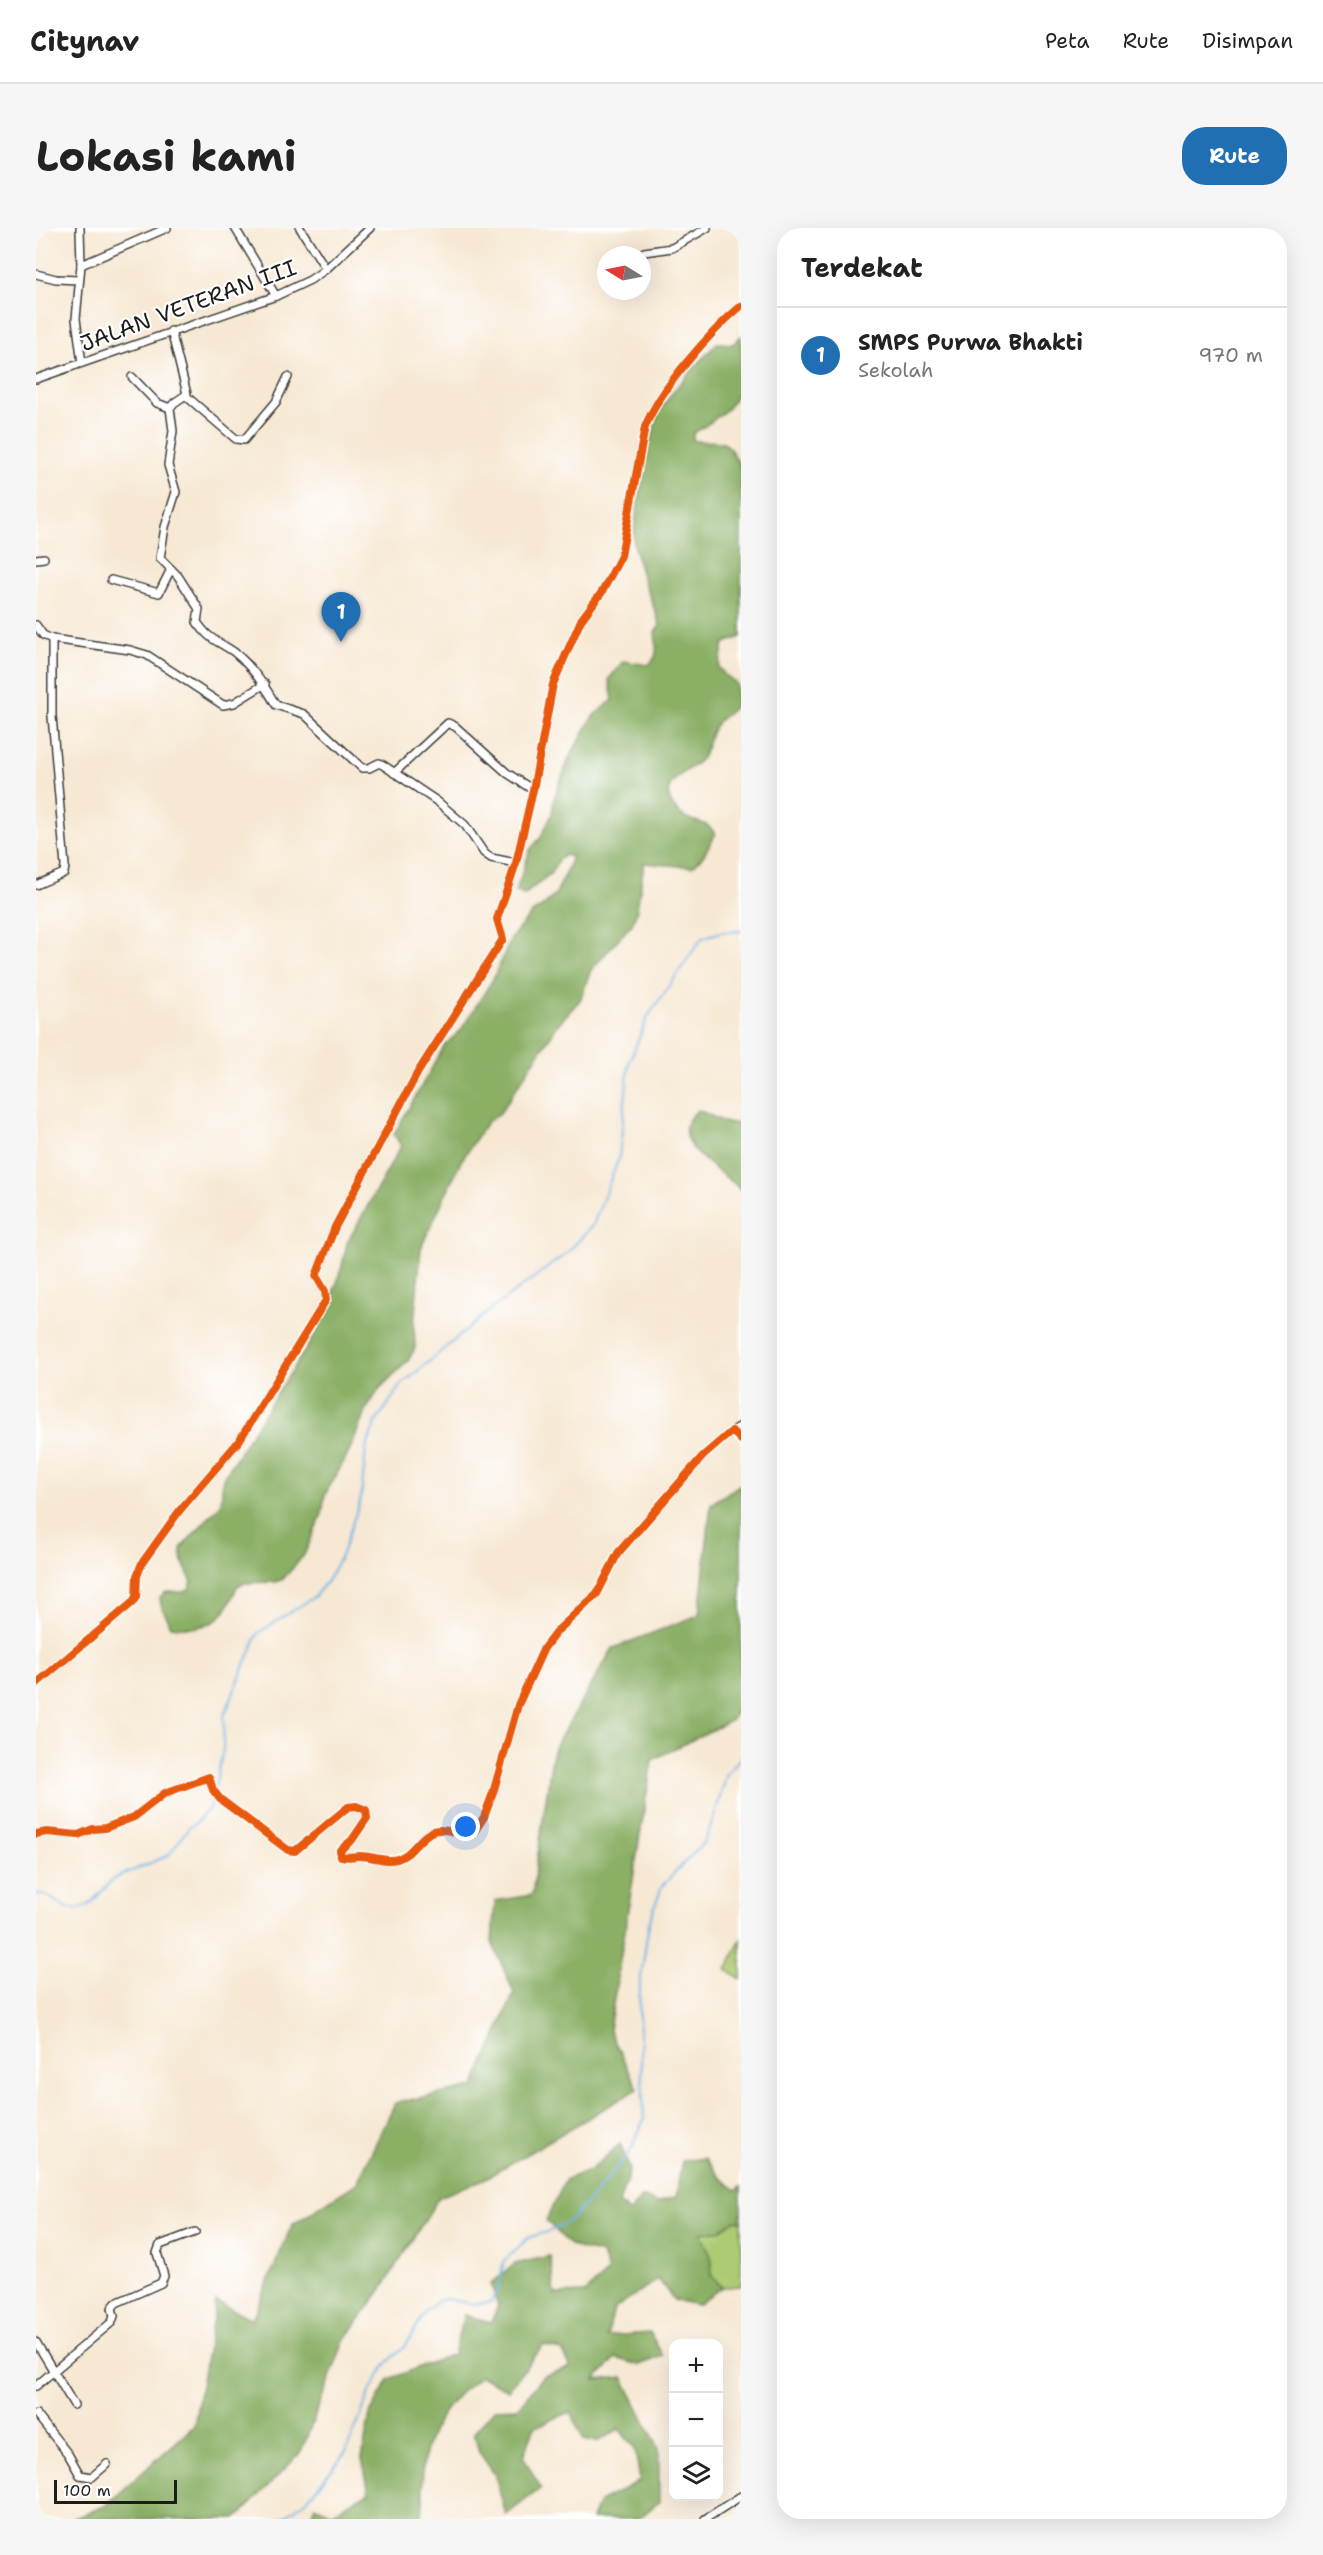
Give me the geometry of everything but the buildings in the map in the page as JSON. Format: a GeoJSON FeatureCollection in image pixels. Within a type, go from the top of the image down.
{"type":"FeatureCollection","features":[{"type":"Feature","properties":{"kind":"street"},"geometry":{"type":"LineString","coordinates":[[80,228],[81,265],[76,319],[82,363]]}},
{"type":"Feature","properties":{"kind":"street"},"geometry":{"type":"LineString","coordinates":[[81,265],[167,228]]}},
{"type":"Feature","properties":{"kind":"street"},"geometry":{"type":"LineString","coordinates":[[235,228],[276,296]]}},
{"type":"Feature","properties":{"kind":"street"},"geometry":{"type":"LineString","coordinates":[[300,228],[326,269]]}},
{"type":"Feature","properties":{"kind":"street","name":"JALAN VETERAN III"},"geometry":{"type":"LineString","coordinates":[[36,379],[276,296],[310,280],[326,269],[370,228]]}},
{"type":"Feature","properties":{"kind":"street"},"geometry":{"type":"LineString","coordinates":[[651,251],[672,248],[707,228]]}},
{"type":"Feature","properties":{"kind":"street"},"geometry":{"type":"LineString","coordinates":[[36,274],[56,279],[79,280]]}},
{"type":"Feature","properties":{"kind":"street"},"geometry":{"type":"LineString","coordinates":[[36,1684],[132,1603],[136,1597],[137,1576],[142,1563],[180,1510],[238,1441],[324,1304],[326,1294],[316,1276],[329,1241],[418,1072],[503,939],[497,921],[516,863],[557,671],[581,620],[612,576],[624,546],[645,428],[651,412],[711,333],[741,306]]}},
{"type":"Feature","properties":{"kind":"street"},"geometry":{"type":"LineString","coordinates":[[171,331],[187,390],[186,396]]}},
{"type":"Feature","properties":{"kind":"street"},"geometry":{"type":"LineString","coordinates":[[132,376],[157,403],[170,408]]}},
{"type":"Feature","properties":{"kind":"street"},"geometry":{"type":"LineString","coordinates":[[186,396],[236,439],[244,440],[276,402],[288,377]]}},
{"type":"Feature","properties":{"kind":"street"},"geometry":{"type":"LineString","coordinates":[[186,396],[170,408],[173,431],[168,465],[176,492],[160,553],[162,561],[178,576],[199,609],[196,620],[205,634],[235,653],[264,684],[276,705],[304,714],[362,768],[369,768],[379,763],[438,802],[465,825],[484,854],[491,858],[516,863]]}},
{"type":"Feature","properties":{"kind":"street"},"geometry":{"type":"LineString","coordinates":[[111,580],[159,593],[171,569]]}},
{"type":"Feature","properties":{"kind":"street"},"geometry":{"type":"LineString","coordinates":[[36,625],[43,635],[52,639],[130,650],[147,655],[223,705],[234,703],[264,684]]}},
{"type":"Feature","properties":{"kind":"street"},"geometry":{"type":"LineString","coordinates":[[36,885],[60,876],[64,873],[65,866],[52,716],[52,639]]}},
{"type":"Feature","properties":{"kind":"street"},"geometry":{"type":"LineString","coordinates":[[394,773],[448,723],[456,727],[507,773],[533,790]]}},
{"type":"Feature","properties":{"kind":"street"},"geometry":{"type":"LineString","coordinates":[[36,1834],[47,1832],[78,1835],[93,1829],[105,1828],[134,1817],[165,1793],[208,1777],[219,1799],[288,1850],[296,1851],[348,1807],[356,1806],[366,1810],[367,1818],[352,1840],[340,1850],[341,1856],[348,1858],[362,1856],[377,1860],[398,1860],[433,1832],[444,1831],[460,1834],[475,1831],[484,1817],[493,1793],[518,1705],[544,1648],[557,1631],[597,1594],[618,1553],[703,1456],[741,1426]]}},
{"type":"Feature","properties":{"kind":"street"},"geometry":{"type":"LineString","coordinates":[[732,1431],[741,1440]]}},
{"type":"Feature","properties":{"kind":"street"},"geometry":{"type":"LineString","coordinates":[[36,2386],[112,2322],[114,2316],[112,2308],[116,2303],[161,2283],[164,2276],[157,2253],[160,2245],[195,2232]]}},
{"type":"Feature","properties":{"kind":"street"},"geometry":{"type":"LineString","coordinates":[[36,2342],[74,2405]]}},
{"type":"Feature","properties":{"kind":"street"},"geometry":{"type":"LineString","coordinates":[[36,2414],[68,2454],[80,2475],[92,2477],[107,2464]]}},
{"type":"Feature","properties":{"kind":"street"},"geometry":{"type":"LineString","coordinates":[[705,2519],[741,2496]]}},
{"type":"Feature","properties":{"kind":"green space"},"geometry":{"type":"Polygon","coordinates":[[[741,336],[741,392],[736,395],[726,410],[693,433],[693,440],[719,442],[727,445],[741,466],[741,637],[724,643],[719,667],[736,683],[736,702],[734,708],[717,722],[701,759],[673,781],[668,793],[675,809],[681,815],[706,825],[715,835],[703,856],[692,867],[644,863],[633,923],[591,970],[580,1000],[559,1023],[500,1113],[487,1122],[461,1161],[421,1248],[414,1324],[415,1348],[408,1361],[380,1388],[366,1410],[348,1454],[325,1495],[322,1514],[304,1555],[283,1579],[275,1582],[244,1583],[237,1586],[227,1609],[213,1622],[196,1627],[171,1626],[161,1605],[160,1597],[166,1592],[182,1592],[189,1589],[192,1582],[183,1563],[181,1548],[221,1504],[223,1478],[316,1333],[340,1275],[347,1243],[401,1146],[394,1134],[445,1045],[461,1030],[492,981],[512,937],[532,913],[546,904],[557,892],[572,857],[565,855],[558,860],[551,873],[524,895],[516,891],[530,850],[541,837],[552,814],[554,798],[570,756],[594,715],[613,700],[609,679],[623,661],[648,665],[656,654],[655,632],[660,626],[639,565],[634,533],[639,497],[657,419],[673,392],[717,343],[733,344],[741,336]]]}},
{"type":"Feature","properties":{"kind":"green space"},"geometry":{"type":"Polygon","coordinates":[[[698,1110],[726,1123],[741,1123],[741,1192],[736,1185],[705,1161],[688,1142],[686,1131],[688,1121],[698,1110]]]}},
{"type":"Feature","properties":{"kind":"green space"},"geometry":{"type":"Polygon","coordinates":[[[741,1484],[741,1701],[732,1720],[652,1760],[609,2030],[638,2089],[484,2179],[439,2197],[379,2293],[344,2341],[301,2452],[236,2519],[72,2519],[105,2506],[194,2426],[216,2301],[252,2319],[292,2225],[357,2183],[395,2103],[474,2087],[514,1993],[492,1942],[495,1901],[532,1895],[553,1750],[613,1648],[699,1615],[711,1504],[741,1484]]]}},
{"type":"Feature","properties":{"kind":"green space"},"geometry":{"type":"Polygon","coordinates":[[[741,1938],[741,1979],[727,1970],[741,1938]]]}},
{"type":"Feature","properties":{"kind":"green space"},"geometry":{"type":"Polygon","coordinates":[[[620,2144],[630,2170],[619,2203],[629,2213],[642,2197],[656,2203],[676,2197],[682,2161],[705,2158],[720,2177],[736,2190],[741,2186],[741,2221],[736,2220],[721,2230],[701,2233],[712,2260],[711,2276],[722,2287],[697,2305],[674,2300],[658,2279],[614,2309],[607,2336],[650,2333],[663,2356],[639,2365],[616,2358],[595,2380],[623,2377],[659,2449],[659,2502],[638,2519],[592,2519],[599,2502],[640,2481],[635,2449],[619,2429],[599,2441],[584,2440],[570,2412],[535,2427],[523,2456],[541,2488],[506,2515],[495,2475],[479,2452],[474,2433],[494,2409],[517,2408],[544,2376],[570,2367],[563,2351],[543,2345],[508,2390],[480,2376],[459,2394],[441,2416],[425,2454],[421,2519],[310,2519],[315,2506],[331,2513],[369,2492],[362,2458],[370,2414],[389,2379],[453,2354],[464,2315],[491,2322],[498,2306],[491,2284],[515,2264],[550,2256],[555,2294],[585,2293],[608,2272],[602,2254],[571,2246],[546,2220],[566,2179],[590,2170],[620,2144]]]}},
{"type":"Feature","properties":{"kind":"green space"},"geometry":{"type":"Polygon","coordinates":[[[736,2220],[741,2221],[741,2286],[722,2287],[711,2276],[712,2260],[701,2233],[721,2230],[736,2220]]]}},
{"type":"Feature","properties":{"kind":"waterway"},"geometry":{"type":"LineString","coordinates":[[215,1787],[223,1750],[224,1716],[258,1633],[314,1597],[327,1581],[342,1554],[361,1498],[366,1449],[375,1424],[400,1386],[489,1311],[567,1253],[593,1225],[619,1158],[629,1063],[647,1018],[702,938],[721,932],[741,931]]}},
{"type":"Feature","properties":{"kind":"waterway"},"geometry":{"type":"LineString","coordinates":[[281,2519],[306,2501],[346,2452],[371,2390],[387,2363],[405,2346],[426,2311],[438,2301],[446,2299],[473,2304],[491,2302],[499,2286],[504,2261],[528,2238],[558,2228],[571,2219],[631,2150],[644,2119],[639,2015],[640,1984],[649,1923],[662,1886],[704,1842],[727,1774],[741,1757]]}},
{"type":"Feature","properties":{"kind":"waterway"},"geometry":{"type":"LineString","coordinates":[[36,1894],[46,1895],[67,1908],[79,1909],[90,1904],[113,1879],[169,1855],[189,1827],[196,1823],[212,1805],[213,1795]]}},
{"type":"Feature","properties":{"kind":"cycle path"},"geometry":{"type":"LineString","coordinates":[[36,1684],[132,1603],[136,1597],[137,1576],[142,1563],[180,1510],[239,1441],[326,1300],[325,1291],[316,1276],[335,1227],[418,1072],[503,939],[497,919],[516,863],[533,790],[553,684],[581,620],[602,592],[621,556],[645,427],[662,396],[687,362],[741,306]]}},
{"type":"Feature","properties":{"kind":"cycle path"},"geometry":{"type":"LineString","coordinates":[[36,1834],[47,1832],[78,1835],[93,1829],[105,1828],[134,1817],[165,1793],[209,1777],[213,1790],[220,1799],[288,1850],[295,1851],[348,1807],[356,1806],[366,1810],[367,1818],[352,1840],[340,1850],[341,1856],[396,1859],[408,1853],[433,1831],[464,1833],[475,1831],[484,1817],[493,1793],[518,1705],[544,1648],[557,1631],[597,1594],[618,1553],[703,1456],[732,1431],[741,1440]]}},
{"type":"Feature","properties":{"kind":"place","name":"SMPS Purwa Bhakti"},"geometry":{"type":"Point","coordinates":[341,642]}}]}
